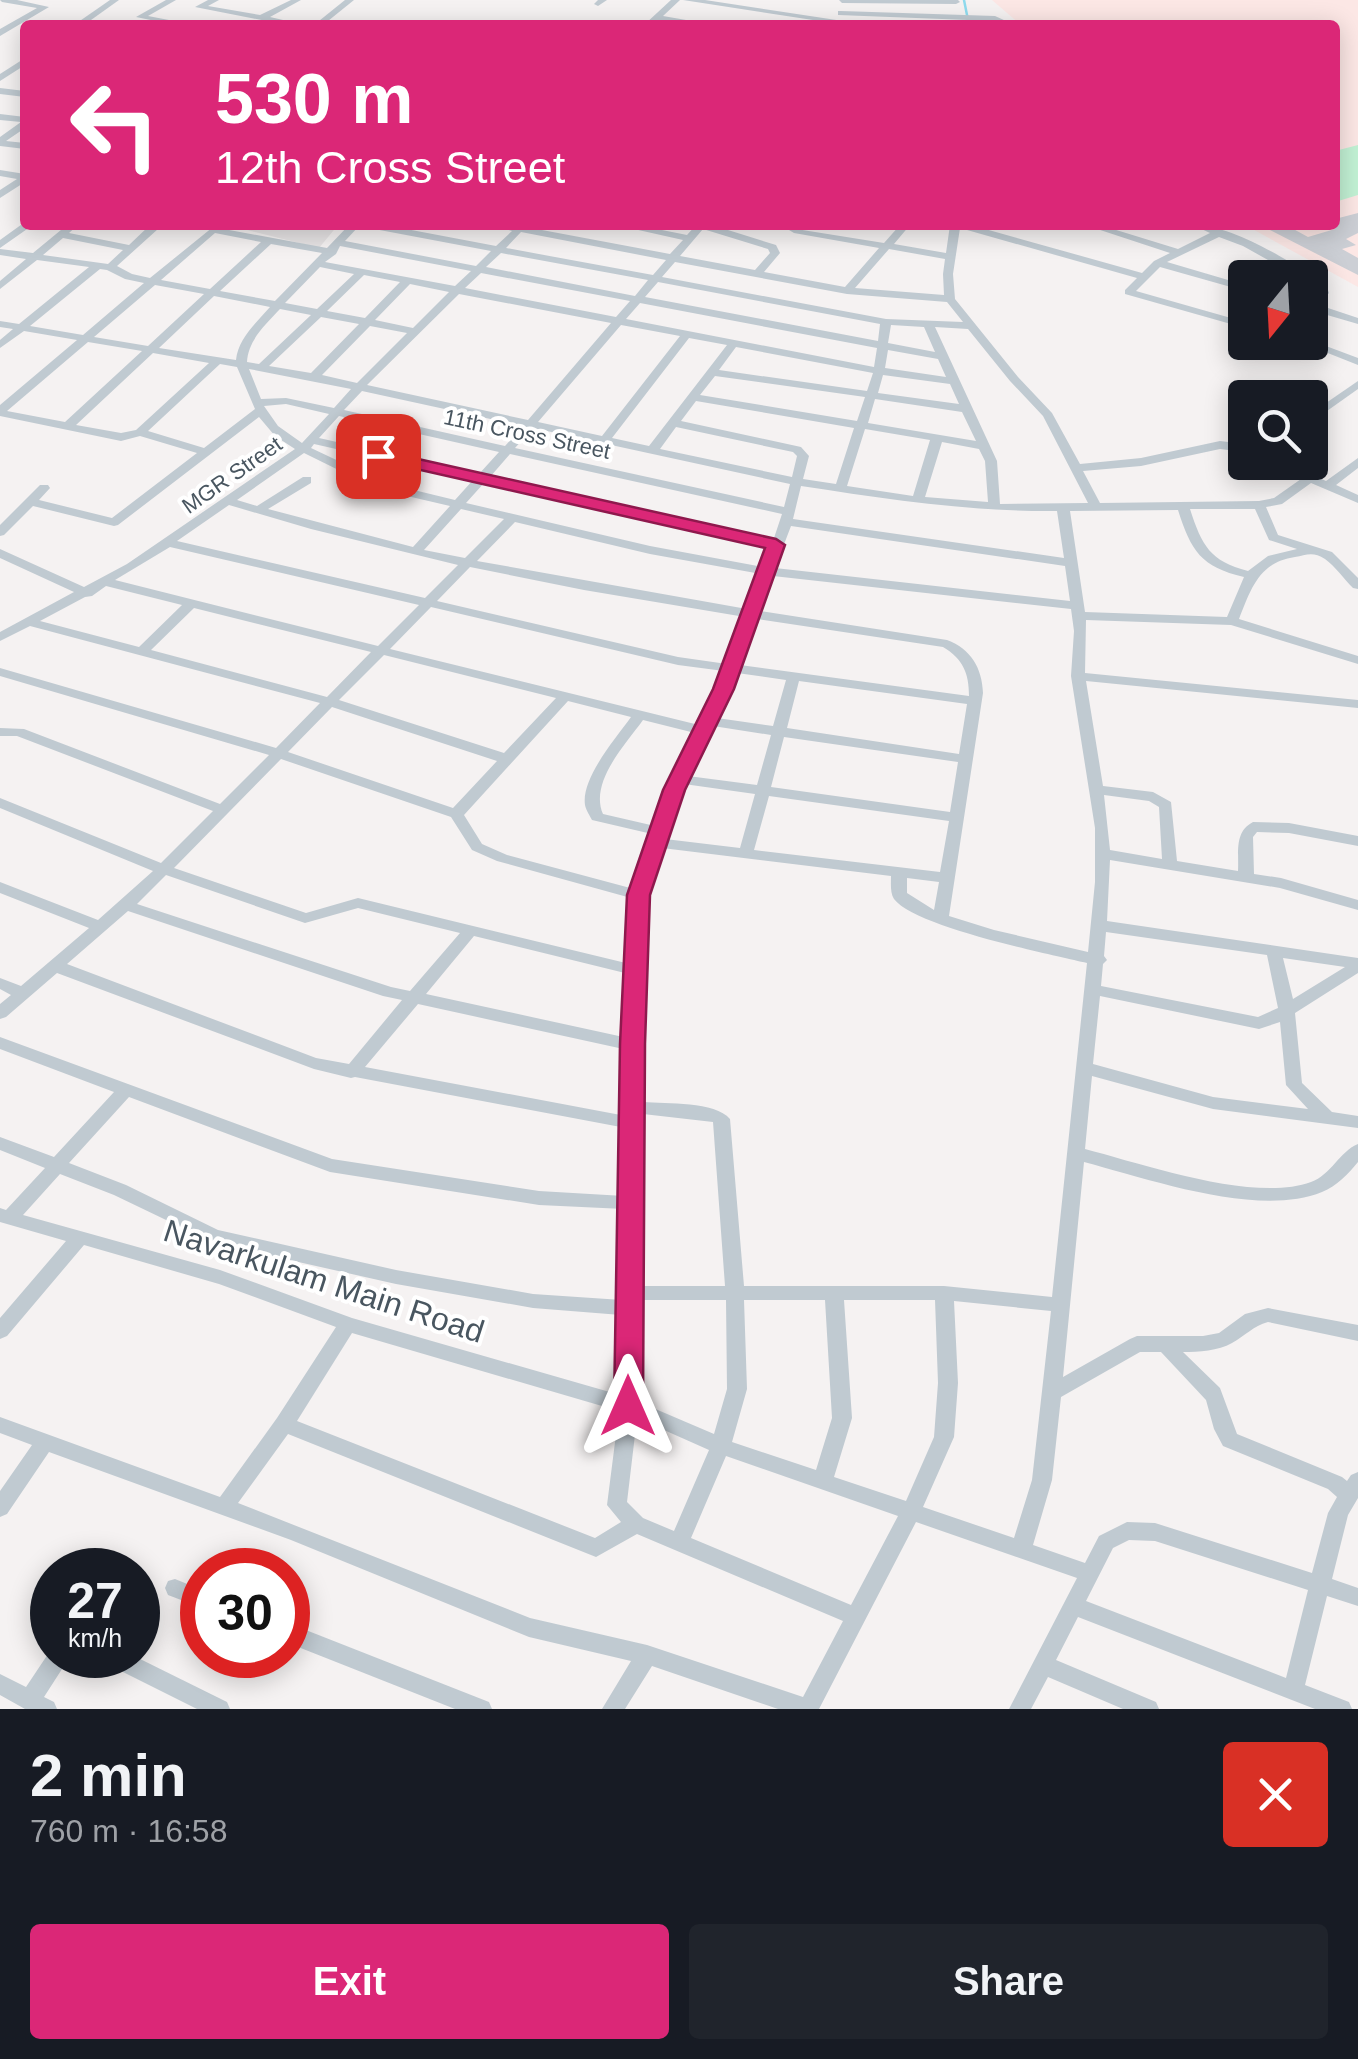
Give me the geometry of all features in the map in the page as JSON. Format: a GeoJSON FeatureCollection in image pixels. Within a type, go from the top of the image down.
{"type":"FeatureCollection","features":[{"type":"Feature","properties":{"kind":"street"},"geometry":{"type":"LineString","coordinates":[[2,0],[45,7]]}},
{"type":"Feature","properties":{"kind":"street"},"geometry":{"type":"LineString","coordinates":[[22,20],[57,0]]}},
{"type":"Feature","properties":{"kind":"street"},"geometry":{"type":"LineString","coordinates":[[85,20],[115,0]]}},
{"type":"Feature","properties":{"kind":"street"},"geometry":{"type":"LineString","coordinates":[[150,20],[140,18],[172,0]]}},
{"type":"Feature","properties":{"kind":"street"},"geometry":{"type":"LineString","coordinates":[[215,0],[199,7],[272,20]]}},
{"type":"Feature","properties":{"kind":"street"},"geometry":{"type":"LineString","coordinates":[[261,18],[297,0]]}},
{"type":"Feature","properties":{"kind":"street"},"geometry":{"type":"LineString","coordinates":[[326,20],[350,0]]}},
{"type":"Feature","properties":{"kind":"street"},"geometry":{"type":"LineString","coordinates":[[654,20],[676,0]]}},
{"type":"Feature","properties":{"kind":"street"},"geometry":{"type":"LineString","coordinates":[[687,0],[839,20],[842,1],[955,1]]}},
{"type":"Feature","properties":{"kind":"street"},"geometry":{"type":"LineString","coordinates":[[656,18],[672,20]]}},
{"type":"Feature","properties":{"kind":"street"},"geometry":{"type":"LineString","coordinates":[[0,33],[19,22]]}},
{"type":"Feature","properties":{"kind":"street"},"geometry":{"type":"LineString","coordinates":[[0,142],[20,126]]}},
{"type":"Feature","properties":{"kind":"street"},"geometry":{"type":"LineString","coordinates":[[0,195],[20,180]]}},
{"type":"Feature","properties":{"kind":"street"},"geometry":{"type":"LineString","coordinates":[[0,248],[20,230]]}},
{"type":"Feature","properties":{"kind":"street"},"geometry":{"type":"LineString","coordinates":[[0,286],[67,230]]}},
{"type":"Feature","properties":{"kind":"street"},"geometry":{"type":"LineString","coordinates":[[0,345],[151,230]]}},
{"type":"Feature","properties":{"kind":"street"},"geometry":{"type":"LineString","coordinates":[[0,412],[213,230],[475,269],[943,357]]}},
{"type":"Feature","properties":{"kind":"street"},"geometry":{"type":"LineString","coordinates":[[242,366],[242,352],[251,335],[351,230]]}},
{"type":"Feature","properties":{"kind":"street"},"geometry":{"type":"LineString","coordinates":[[397,230],[886,322],[972,326]]}},
{"type":"Feature","properties":{"kind":"street"},"geometry":{"type":"LineString","coordinates":[[307,444],[454,290],[518,230]]}},
{"type":"Feature","properties":{"kind":"street"},"geometry":{"type":"LineString","coordinates":[[535,230],[847,291],[950,299]]}},
{"type":"Feature","properties":{"kind":"street"},"geometry":{"type":"LineString","coordinates":[[647,230],[689,238]]}},
{"type":"Feature","properties":{"kind":"street"},"geometry":{"type":"LineString","coordinates":[[416,550],[529,426],[697,230]]}},
{"type":"Feature","properties":{"kind":"street"},"geometry":{"type":"LineString","coordinates":[[718,230],[772,247],[772,257],[758,274]]}},
{"type":"Feature","properties":{"kind":"street"},"geometry":{"type":"LineString","coordinates":[[794,230],[950,257]]}},
{"type":"Feature","properties":{"kind":"street"},"geometry":{"type":"LineString","coordinates":[[847,239],[852,230]]}},
{"type":"Feature","properties":{"kind":"street"},"geometry":{"type":"LineString","coordinates":[[847,291],[900,230]]}},
{"type":"Feature","properties":{"kind":"street"},"geometry":{"type":"LineString","coordinates":[[965,230],[950,257],[950,299],[1048,415],[1096,507]]}},
{"type":"Feature","properties":{"kind":"street"},"geometry":{"type":"LineString","coordinates":[[981,230],[1143,276]]}},
{"type":"Feature","properties":{"kind":"street"},"geometry":{"type":"LineString","coordinates":[[1106,230],[1177,252]]}},
{"type":"Feature","properties":{"kind":"street"},"geometry":{"type":"LineString","coordinates":[[1210,230],[1273,260]]}},
{"type":"Feature","properties":{"kind":"street"},"geometry":{"type":"LineString","coordinates":[[1218,233],[1158,263],[1129,292],[1228,320]]}},
{"type":"Feature","properties":{"kind":"street"},"geometry":{"type":"LineString","coordinates":[[61,235],[131,248]]}},
{"type":"Feature","properties":{"kind":"street"},"geometry":{"type":"LineString","coordinates":[[66,427],[269,240]]}},
{"type":"Feature","properties":{"kind":"street"},"geometry":{"type":"LineString","coordinates":[[0,248],[104,267],[153,282],[414,331]]}},
{"type":"Feature","properties":{"kind":"street"},"geometry":{"type":"LineString","coordinates":[[1158,263],[1228,283]]}},
{"type":"Feature","properties":{"kind":"street"},"geometry":{"type":"LineString","coordinates":[[320,264],[878,371],[954,380]]}},
{"type":"Feature","properties":{"kind":"street"},"geometry":{"type":"LineString","coordinates":[[260,368],[362,272]]}},
{"type":"Feature","properties":{"kind":"street"},"geometry":{"type":"LineString","coordinates":[[314,377],[406,281]]}},
{"type":"Feature","properties":{"kind":"street"},"geometry":{"type":"LineString","coordinates":[[1328,312],[1358,321]]}},
{"type":"Feature","properties":{"kind":"street"},"geometry":{"type":"LineString","coordinates":[[840,489],[878,371],[886,322]]}},
{"type":"Feature","properties":{"kind":"street"},"geometry":{"type":"LineString","coordinates":[[0,324],[314,377],[797,482],[918,500],[994,507],[1259,505],[1278,501],[1307,480]]}},
{"type":"Feature","properties":{"kind":"street"},"geometry":{"type":"LineString","coordinates":[[929,327],[991,461],[994,507]]}},
{"type":"Feature","properties":{"kind":"street"},"geometry":{"type":"LineString","coordinates":[[604,441],[686,335]]}},
{"type":"Feature","properties":{"kind":"street"},"geometry":{"type":"LineString","coordinates":[[652,451],[733,344]]}},
{"type":"Feature","properties":{"kind":"street"},"geometry":{"type":"LineString","coordinates":[[1328,351],[1358,362]]}},
{"type":"Feature","properties":{"kind":"street"},"geometry":{"type":"LineString","coordinates":[[0,412],[120,437],[140,432],[217,362]]}},
{"type":"Feature","properties":{"kind":"street","name":"MGR Street"},"geometry":{"type":"LineString","coordinates":[[242,366],[259,407],[280,435],[307,444]]}},
{"type":"Feature","properties":{"kind":"street"},"geometry":{"type":"LineString","coordinates":[[712,372],[968,409]]}},
{"type":"Feature","properties":{"kind":"street"},"geometry":{"type":"LineString","coordinates":[[1328,406],[1358,384]]}},
{"type":"Feature","properties":{"kind":"street"},"geometry":{"type":"LineString","coordinates":[[694,397],[984,446]]}},
{"type":"Feature","properties":{"kind":"street","name":"11th Cross Street"},"geometry":{"type":"LineString","coordinates":[[259,407],[286,401],[788,517],[1070,563]]}},
{"type":"Feature","properties":{"kind":"street"},"geometry":{"type":"LineString","coordinates":[[30,502],[114,522],[259,407]]}},
{"type":"Feature","properties":{"kind":"street"},"geometry":{"type":"LineString","coordinates":[[674,423],[802,451],[788,517],[731,666],[678,779],[639,895],[634,970],[628,1406],[617,1506],[636,1524],[856,1617]]}},
{"type":"Feature","properties":{"kind":"street"},"geometry":{"type":"LineString","coordinates":[[140,432],[204,452]]}},
{"type":"Feature","properties":{"kind":"street"},"geometry":{"type":"LineString","coordinates":[[918,500],[937,438]]}},
{"type":"Feature","properties":{"kind":"street"},"geometry":{"type":"LineString","coordinates":[[307,444],[481,478],[776,545]]}},
{"type":"Feature","properties":{"kind":"street"},"geometry":{"type":"LineString","coordinates":[[307,444],[380,486],[650,550],[766,570],[1076,611],[1232,621],[1358,660]]}},
{"type":"Feature","properties":{"kind":"street","name":"MGR Street"},"geometry":{"type":"LineString","coordinates":[[0,637],[106,582],[170,542],[307,444]]}},
{"type":"Feature","properties":{"kind":"street"},"geometry":{"type":"LineString","coordinates":[[1076,468],[1142,462],[1228,446]]}},
{"type":"Feature","properties":{"kind":"street"},"geometry":{"type":"LineString","coordinates":[[1327,486],[1358,462]]}},
{"type":"Feature","properties":{"kind":"street"},"geometry":{"type":"LineString","coordinates":[[257,511],[307,480]]}},
{"type":"Feature","properties":{"kind":"street"},"geometry":{"type":"LineString","coordinates":[[1311,480],[1358,499]]}},
{"type":"Feature","properties":{"kind":"street"},"geometry":{"type":"LineString","coordinates":[[3,526],[44,488]]}},
{"type":"Feature","properties":{"kind":"street"},"geometry":{"type":"LineString","coordinates":[[226,501],[468,561],[752,615],[947,644],[960,651],[976,674],[976,701],[942,917]]}},
{"type":"Feature","properties":{"kind":"street"},"geometry":{"type":"LineString","coordinates":[[1259,505],[1273,537],[1328,555],[1358,585]]}},
{"type":"Feature","properties":{"kind":"street"},"geometry":{"type":"LineString","coordinates":[[1183,506],[1198,549],[1209,561],[1250,574]]}},
{"type":"Feature","properties":{"kind":"street"},"geometry":{"type":"LineString","coordinates":[[1022,1549],[1042,1480],[1102,926],[1102,854],[1078,676],[1081,632],[1063,507]]}},
{"type":"Feature","properties":{"kind":"street"},"geometry":{"type":"LineString","coordinates":[[0,1013],[164,869],[512,518]]}},
{"type":"Feature","properties":{"kind":"street"},"geometry":{"type":"LineString","coordinates":[[170,542],[601,646],[678,661],[976,701]]}},
{"type":"Feature","properties":{"kind":"street"},"geometry":{"type":"LineString","coordinates":[[1232,621],[1250,574],[1270,556],[1317,550]]}},
{"type":"Feature","properties":{"kind":"street"},"geometry":{"type":"LineString","coordinates":[[0,553],[87,592]]}},
{"type":"Feature","properties":{"kind":"street"},"geometry":{"type":"LineString","coordinates":[[106,582],[640,714],[704,726],[778,731],[966,759]]}},
{"type":"Feature","properties":{"kind":"street"},"geometry":{"type":"LineString","coordinates":[[141,652],[189,604]]}},
{"type":"Feature","properties":{"kind":"street"},"geometry":{"type":"LineString","coordinates":[[30,622],[328,701],[507,759]]}},
{"type":"Feature","properties":{"kind":"street"},"geometry":{"type":"LineString","coordinates":[[0,672],[280,754],[456,814],[477,847],[502,858],[639,895]]}},
{"type":"Feature","properties":{"kind":"street"},"geometry":{"type":"LineString","coordinates":[[746,854],[794,675]]}},
{"type":"Feature","properties":{"kind":"street"},"geometry":{"type":"LineString","coordinates":[[1078,676],[1358,704]]}},
{"type":"Feature","properties":{"kind":"street"},"geometry":{"type":"LineString","coordinates":[[456,814],[566,695]]}},
{"type":"Feature","properties":{"kind":"street"},"geometry":{"type":"LineString","coordinates":[[640,714],[593,787],[590,806],[598,816],[656,836],[746,854],[947,878]]}},
{"type":"Feature","properties":{"kind":"street"},"geometry":{"type":"LineString","coordinates":[[0,732],[19,732],[223,810]]}},
{"type":"Feature","properties":{"kind":"street"},"geometry":{"type":"LineString","coordinates":[[678,779],[956,818]]}},
{"type":"Feature","properties":{"kind":"street"},"geometry":{"type":"LineString","coordinates":[[1095,789],[1153,798],[1166,805],[1170,864]]}},
{"type":"Feature","properties":{"kind":"street"},"geometry":{"type":"LineString","coordinates":[[0,802],[164,869],[306,918],[319,918],[346,903],[358,903],[634,970]]}},
{"type":"Feature","properties":{"kind":"street"},"geometry":{"type":"LineString","coordinates":[[1246,877],[1246,836],[1253,827],[1289,828],[1358,841]]}},
{"type":"Feature","properties":{"kind":"street"},"geometry":{"type":"LineString","coordinates":[[1102,854],[1246,877],[1358,905]]}},
{"type":"Feature","properties":{"kind":"street"},"geometry":{"type":"LineString","coordinates":[[899,872],[902,900],[942,917],[1098,960]]}},
{"type":"Feature","properties":{"kind":"street"},"geometry":{"type":"LineString","coordinates":[[0,887],[100,927]]}},
{"type":"Feature","properties":{"kind":"street"},"geometry":{"type":"LineString","coordinates":[[125,905],[415,999],[633,1044]]}},
{"type":"Feature","properties":{"kind":"street"},"geometry":{"type":"LineString","coordinates":[[1102,926],[1358,965]]}},
{"type":"Feature","properties":{"kind":"street"},"geometry":{"type":"LineString","coordinates":[[350,1072],[470,931]]}},
{"type":"Feature","properties":{"kind":"street"},"geometry":{"type":"LineString","coordinates":[[1274,951],[1286,1010],[1294,1086],[1328,1119]]}},
{"type":"Feature","properties":{"kind":"street"},"geometry":{"type":"LineString","coordinates":[[1096,990],[1244,1022],[1268,1022],[1358,965]]}},
{"type":"Feature","properties":{"kind":"street"},"geometry":{"type":"LineString","coordinates":[[55,966],[286,1054],[350,1072],[632,1115],[700,1111],[721,1119],[739,1370],[721,1446],[679,1542]]}},
{"type":"Feature","properties":{"kind":"street"},"geometry":{"type":"LineString","coordinates":[[0,984],[22,994]]}},
{"type":"Feature","properties":{"kind":"street"},"geometry":{"type":"LineString","coordinates":[[0,1043],[330,1165],[539,1198],[631,1203]]}},
{"type":"Feature","properties":{"kind":"street"},"geometry":{"type":"LineString","coordinates":[[1085,1068],[1214,1103],[1358,1122]]}},
{"type":"Feature","properties":{"kind":"street"},"geometry":{"type":"LineString","coordinates":[[4,1216],[126,1090]]}},
{"type":"Feature","properties":{"kind":"street"},"geometry":{"type":"LineString","coordinates":[[0,1143],[120,1190],[214,1236],[396,1277],[534,1301],[834,1292],[944,1293],[1060,1305]]}},
{"type":"Feature","properties":{"kind":"street"},"geometry":{"type":"LineString","coordinates":[[1076,1154],[1218,1188],[1290,1193],[1328,1182],[1358,1150]]}},
{"type":"Feature","properties":{"kind":"street","name":"Navarkulam Main Road"},"geometry":{"type":"LineString","coordinates":[[4,1216],[278,1294],[348,1324],[628,1406],[721,1446],[1088,1573]]}},
{"type":"Feature","properties":{"kind":"street"},"geometry":{"type":"LineString","coordinates":[[4,1319],[80,1237]]}},
{"type":"Feature","properties":{"kind":"street"},"geometry":{"type":"LineString","coordinates":[[823,1481],[842,1418],[834,1292]]}},
{"type":"Feature","properties":{"kind":"street"},"geometry":{"type":"LineString","coordinates":[[0,1425],[224,1507],[529,1627],[647,1655],[808,1709],[912,1510],[944,1437],[948,1416],[944,1293]]}},
{"type":"Feature","properties":{"kind":"street"},"geometry":{"type":"LineString","coordinates":[[1052,1392],[1137,1344],[1168,1346],[1224,1339],[1252,1319],[1268,1315],[1358,1333]]}},
{"type":"Feature","properties":{"kind":"street"},"geometry":{"type":"LineString","coordinates":[[224,1507],[284,1424],[348,1324]]}},
{"type":"Feature","properties":{"kind":"street"},"geometry":{"type":"LineString","coordinates":[[1168,1346],[1176,1360],[1213,1393],[1218,1418],[1230,1440],[1258,1455],[1353,1487],[1318,1584],[1293,1691]]}},
{"type":"Feature","properties":{"kind":"street"},"geometry":{"type":"LineString","coordinates":[[284,1424],[596,1548],[636,1524]]}},
{"type":"Feature","properties":{"kind":"street"},"geometry":{"type":"LineString","coordinates":[[0,1508],[45,1442]]}},
{"type":"Feature","properties":{"kind":"street"},"geometry":{"type":"LineString","coordinates":[[1020,1709],[1106,1542],[1127,1531],[1155,1532],[1358,1597]]}},
{"type":"Feature","properties":{"kind":"street"},"geometry":{"type":"LineString","coordinates":[[175,1588],[180,1590]]}},
{"type":"Feature","properties":{"kind":"street"},"geometry":{"type":"LineString","coordinates":[[1072,1605],[1341,1709]]}},
{"type":"Feature","properties":{"kind":"street"},"geometry":{"type":"LineString","coordinates":[[310,1642],[481,1709]]}},
{"type":"Feature","properties":{"kind":"street"},"geometry":{"type":"LineString","coordinates":[[613,1709],[647,1655]]}},
{"type":"Feature","properties":{"kind":"street"},"geometry":{"type":"LineString","coordinates":[[1042,1664],[1148,1709]]}},
{"type":"Feature","properties":{"kind":"street"},"geometry":{"type":"LineString","coordinates":[[0,1684],[37,1705],[49,1678]]}},
{"type":"Feature","properties":{"kind":"street"},"geometry":{"type":"LineString","coordinates":[[156,1678],[219,1709]]}},
{"type":"Feature","properties":{"kind":"shaded area"},"geometry":{"type":"Polygon","coordinates":[[[992,0],[1358,0],[1358,287],[1328,271],[1328,260],[1309,260],[1254,230],[1340,230],[1340,20],[1015,20],[992,0]]]}},
{"type":"Feature","properties":{"kind":"shaded area"},"geometry":{"type":"Polygon","coordinates":[[[247,230],[334,230],[319,248],[247,230]]]}},
{"type":"Feature","properties":{"kind":"green space"},"geometry":{"type":"Polygon","coordinates":[[[1358,145],[1358,195],[1340,200],[1340,150],[1358,145]]]}},
{"type":"Feature","properties":{"kind":"building"},"geometry":{"type":"Polygon","coordinates":[[[1358,213],[1358,233],[1346,239],[1356,245],[1342,249],[1358,258],[1358,275],[1270,230],[1295,230],[1308,237],[1340,230],[1340,218],[1358,213]]]}},
{"type":"Feature","properties":{"kind":"waterway"},"geometry":{"type":"LineString","coordinates":[[964,0],[968,20]]}},
{"type":"Feature","properties":{"kind":"route"},"geometry":{"type":"LineString","coordinates":[[378,456],[776,545],[724,689],[674,790],[639,895],[634,970],[628,1406]]}}]}
